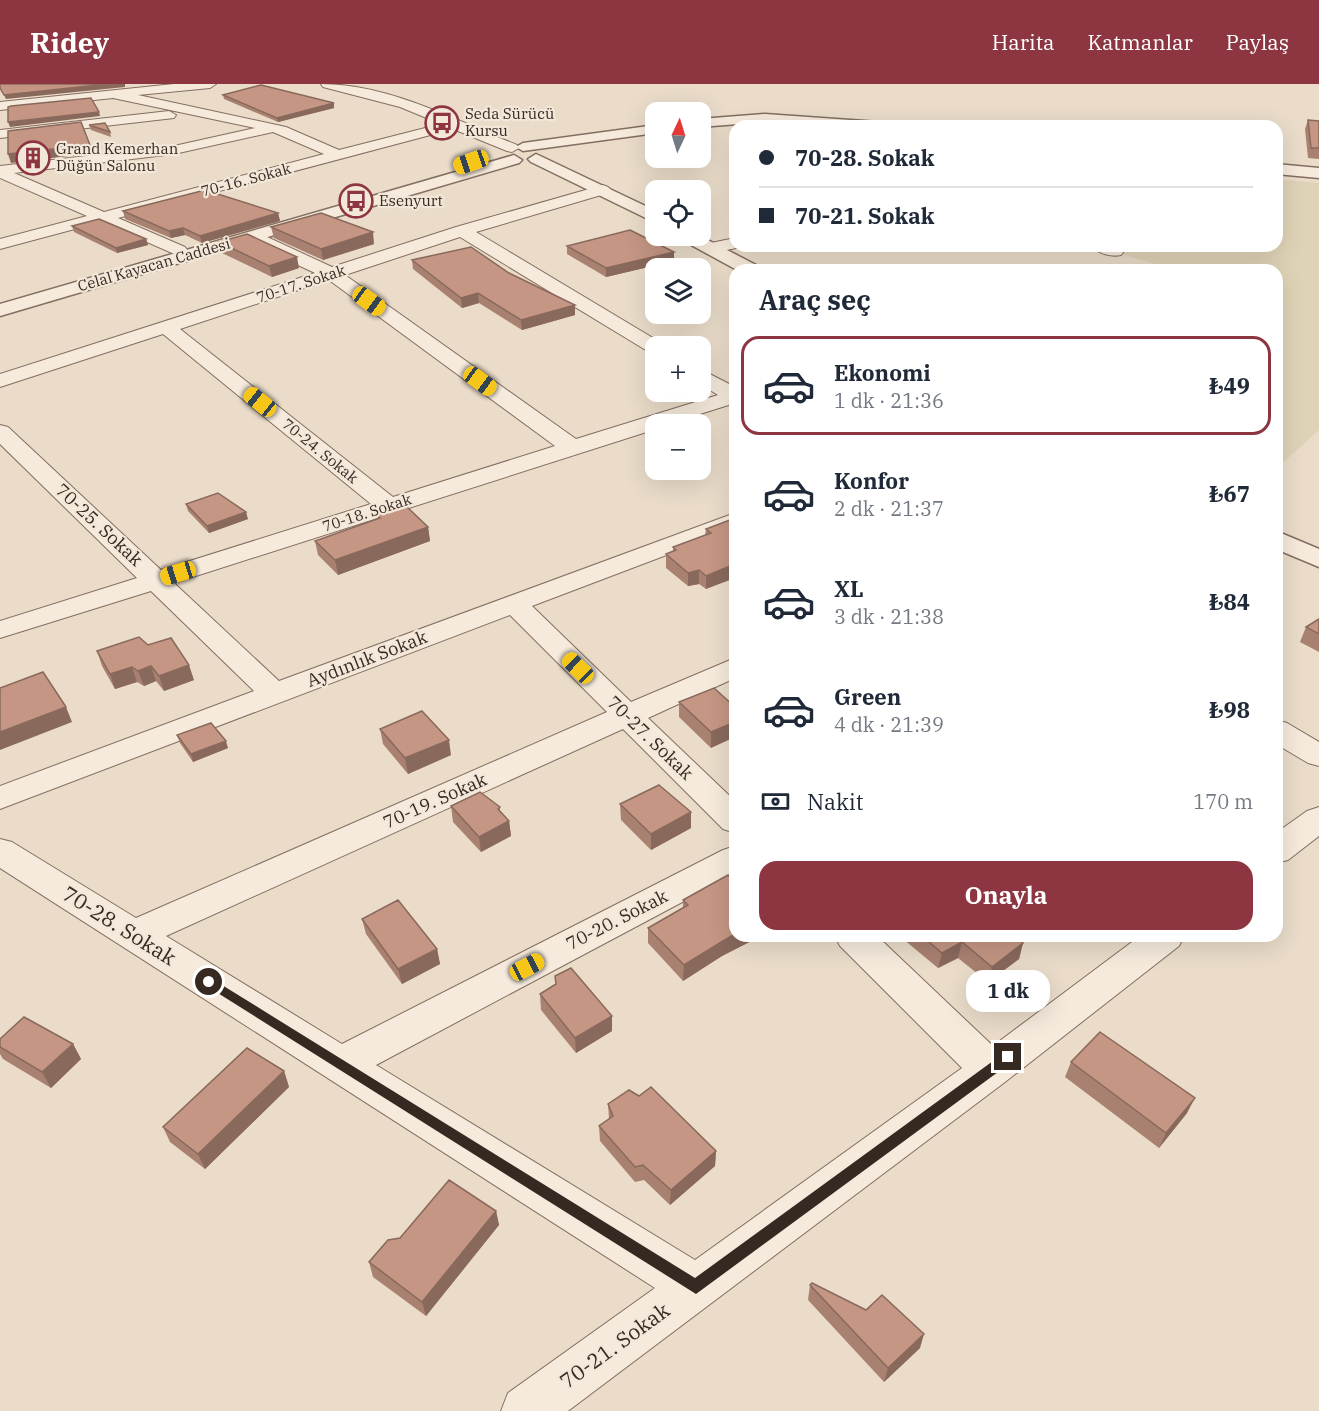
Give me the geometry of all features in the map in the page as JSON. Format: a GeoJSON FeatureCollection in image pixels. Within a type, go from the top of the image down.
{"type":"FeatureCollection","features":[{"type":"Feature","properties":{"kind":"street"},"geometry":{"type":"LineString","coordinates":[[0,106],[210,84]]}},
{"type":"Feature","properties":{"kind":"street"},"geometry":{"type":"LineString","coordinates":[[327,84],[405,104],[456,124],[514,151],[541,149],[545,153],[540,157]]}},
{"type":"Feature","properties":{"kind":"street"},"geometry":{"type":"LineString","coordinates":[[112,94],[273,128],[338,155]]}},
{"type":"Feature","properties":{"kind":"street"},"geometry":{"type":"LineString","coordinates":[[0,134],[197,112]]}},
{"type":"Feature","properties":{"kind":"street"},"geometry":{"type":"LineString","coordinates":[[739,120],[765,118],[794,120]]}},
{"type":"Feature","properties":{"kind":"street"},"geometry":{"type":"LineString","coordinates":[[711,122],[729,121]]}},
{"type":"Feature","properties":{"kind":"street","name":"70-16. Sokak"},"geometry":{"type":"LineString","coordinates":[[0,244],[456,124]]}},
{"type":"Feature","properties":{"kind":"street"},"geometry":{"type":"LineString","coordinates":[[711,129],[729,126]]}},
{"type":"Feature","properties":{"kind":"street"},"geometry":{"type":"LineString","coordinates":[[0,192],[273,128]]}},
{"type":"Feature","properties":{"kind":"street"},"geometry":{"type":"LineString","coordinates":[[514,151],[645,131]]}},
{"type":"Feature","properties":{"kind":"street"},"geometry":{"type":"LineString","coordinates":[[540,157],[645,139]]}},
{"type":"Feature","properties":{"kind":"street"},"geometry":{"type":"LineString","coordinates":[[0,171],[174,150]]}},
{"type":"Feature","properties":{"kind":"street","name":"Celal Kayacan Caddesi"},"geometry":{"type":"LineString","coordinates":[[0,310],[252,237],[514,151]]}},
{"type":"Feature","properties":{"kind":"street","name":"Celal Kayacan Caddesi"},"geometry":{"type":"LineString","coordinates":[[0,302],[514,151]]}},
{"type":"Feature","properties":{"kind":"street"},"geometry":{"type":"LineString","coordinates":[[540,157],[645,212]]}},
{"type":"Feature","properties":{"kind":"street"},"geometry":{"type":"LineString","coordinates":[[1283,164],[1319,167]]}},
{"type":"Feature","properties":{"kind":"street"},"geometry":{"type":"LineString","coordinates":[[1283,170],[1319,173]]}},
{"type":"Feature","properties":{"kind":"street"},"geometry":{"type":"LineString","coordinates":[[0,171],[179,251]]}},
{"type":"Feature","properties":{"kind":"street","name":"70-17. Sokak"},"geometry":{"type":"LineString","coordinates":[[0,381],[462,231],[603,190]]}},
{"type":"Feature","properties":{"kind":"street"},"geometry":{"type":"LineString","coordinates":[[462,231],[645,341]]}},
{"type":"Feature","properties":{"kind":"street"},"geometry":{"type":"LineString","coordinates":[[252,237],[332,274],[573,448]]}},
{"type":"Feature","properties":{"kind":"street"},"geometry":{"type":"LineString","coordinates":[[712,248],[729,244]]}},
{"type":"Feature","properties":{"kind":"street"},"geometry":{"type":"LineString","coordinates":[[708,246],[740,264]]}},
{"type":"Feature","properties":{"kind":"street","name":"70-24. Sokak"},"geometry":{"type":"LineString","coordinates":[[167,328],[388,506]]}},
{"type":"Feature","properties":{"kind":"street"},"geometry":{"type":"LineString","coordinates":[[711,382],[729,392]]}},
{"type":"Feature","properties":{"kind":"street","name":"70-18. Sokak"},"geometry":{"type":"LineString","coordinates":[[0,630],[729,398]]}},
{"type":"Feature","properties":{"kind":"street","name":"70-25. Sokak"},"geometry":{"type":"LineString","coordinates":[[0,432],[275,694]]}},
{"type":"Feature","properties":{"kind":"street","name":"Aydınlık Sokak"},"geometry":{"type":"LineString","coordinates":[[0,798],[729,522]]}},
{"type":"Feature","properties":{"kind":"street"},"geometry":{"type":"LineString","coordinates":[[1283,542],[1319,559]]}},
{"type":"Feature","properties":{"kind":"street","name":"70-27. Sokak"},"geometry":{"type":"LineString","coordinates":[[514,604],[729,815]]}},
{"type":"Feature","properties":{"kind":"street","name":"70-19. Sokak"},"geometry":{"type":"LineString","coordinates":[[134,935],[729,670]]}},
{"type":"Feature","properties":{"kind":"street"},"geometry":{"type":"LineString","coordinates":[[1283,734],[1319,756]]}},
{"type":"Feature","properties":{"kind":"street"},"geometry":{"type":"LineString","coordinates":[[1283,846],[1319,819]]}},
{"type":"Feature","properties":{"kind":"street","name":"70-28. Sokak"},"geometry":{"type":"LineString","coordinates":[[0,851],[696,1287]]}},
{"type":"Feature","properties":{"kind":"street","name":"70-20. Sokak"},"geometry":{"type":"LineString","coordinates":[[340,1064],[729,862]]}},
{"type":"Feature","properties":{"kind":"street"},"geometry":{"type":"LineString","coordinates":[[859,942],[991,1070]]}},
{"type":"Feature","properties":{"kind":"street","name":"70-21. Sokak"},"geometry":{"type":"LineString","coordinates":[[526,1411],[991,1070],[1158,942]]}},
{"type":"Feature","properties":{"kind":"shaded area"},"geometry":{"type":"Polygon","coordinates":[[[1283,180],[1319,183],[1319,430],[1283,463],[1283,264],[1155,264],[1114,252],[1283,252],[1283,180]]]}},
{"type":"Feature","properties":{"kind":"building"},"geometry":{"type":"Polygon","coordinates":[[[0,84],[108,84],[4,95],[0,84]]]}},
{"type":"Feature","properties":{"kind":"building"},"geometry":{"type":"Polygon","coordinates":[[[261,85],[334,103],[277,118],[223,95],[261,85]]]}},
{"type":"Feature","properties":{"kind":"building"},"geometry":{"type":"Polygon","coordinates":[[[91,98],[99,112],[8,122],[8,107],[11,106],[91,98]]]}},
{"type":"Feature","properties":{"kind":"building"},"geometry":{"type":"Polygon","coordinates":[[[1308,120],[1319,121],[1319,148],[1311,148],[1308,120]]]}},
{"type":"Feature","properties":{"kind":"building"},"geometry":{"type":"Polygon","coordinates":[[[81,122],[90,145],[8,154],[8,131],[81,122]]]}},
{"type":"Feature","properties":{"kind":"building"},"geometry":{"type":"Polygon","coordinates":[[[105,123],[110,132],[89,125],[105,123]]]}},
{"type":"Feature","properties":{"kind":"building"},"geometry":{"type":"Polygon","coordinates":[[[205,190],[278,213],[200,236],[183,228],[169,231],[123,211],[205,190]]]}},
{"type":"Feature","properties":{"kind":"building"},"geometry":{"type":"Polygon","coordinates":[[[321,213],[373,232],[321,249],[271,227],[321,213]]]}},
{"type":"Feature","properties":{"kind":"building"},"geometry":{"type":"Polygon","coordinates":[[[99,219],[146,239],[116,248],[72,226],[99,219]]]}},
{"type":"Feature","properties":{"kind":"building"},"geometry":{"type":"Polygon","coordinates":[[[630,230],[645,238],[645,246],[662,246],[674,252],[606,268],[567,246],[630,230]]]}},
{"type":"Feature","properties":{"kind":"building"},"geometry":{"type":"Polygon","coordinates":[[[247,234],[297,257],[269,266],[219,242],[247,234]]]}},
{"type":"Feature","properties":{"kind":"building"},"geometry":{"type":"Polygon","coordinates":[[[471,247],[509,273],[575,305],[521,320],[478,293],[461,298],[412,260],[471,247]]]}},
{"type":"Feature","properties":{"kind":"building"},"geometry":{"type":"Polygon","coordinates":[[[218,493],[246,512],[207,526],[186,504],[218,493]]]}},
{"type":"Feature","properties":{"kind":"building"},"geometry":{"type":"Polygon","coordinates":[[[406,506],[428,527],[335,560],[315,541],[380,518],[377,515],[406,506]]]}},
{"type":"Feature","properties":{"kind":"building"},"geometry":{"type":"Polygon","coordinates":[[[729,520],[729,566],[706,576],[699,570],[688,573],[666,554],[676,550],[673,547],[711,533],[706,529],[729,520]]]}},
{"type":"Feature","properties":{"kind":"building"},"geometry":{"type":"Polygon","coordinates":[[[1319,619],[1319,634],[1306,627],[1319,619]]]}},
{"type":"Feature","properties":{"kind":"building"},"geometry":{"type":"Polygon","coordinates":[[[139,637],[148,645],[171,638],[189,665],[159,676],[151,666],[138,671],[132,667],[110,674],[97,651],[139,637]]]}},
{"type":"Feature","properties":{"kind":"building"},"geometry":{"type":"Polygon","coordinates":[[[43,672],[66,707],[0,732],[0,688],[43,672]]]}},
{"type":"Feature","properties":{"kind":"building"},"geometry":{"type":"Polygon","coordinates":[[[714,688],[729,702],[729,724],[711,732],[679,702],[714,688]]]}},
{"type":"Feature","properties":{"kind":"building"},"geometry":{"type":"Polygon","coordinates":[[[422,711],[449,740],[405,758],[380,729],[422,711]]]}},
{"type":"Feature","properties":{"kind":"building"},"geometry":{"type":"Polygon","coordinates":[[[211,723],[226,741],[191,754],[177,735],[211,723]]]}},
{"type":"Feature","properties":{"kind":"building"},"geometry":{"type":"Polygon","coordinates":[[[659,785],[691,812],[651,834],[620,804],[659,785]]]}},
{"type":"Feature","properties":{"kind":"building"},"geometry":{"type":"Polygon","coordinates":[[[480,792],[500,807],[498,809],[509,821],[479,837],[451,806],[480,792]]]}},
{"type":"Feature","properties":{"kind":"building"},"geometry":{"type":"Polygon","coordinates":[[[729,876],[729,938],[684,965],[648,928],[688,905],[683,900],[729,876]]]}},
{"type":"Feature","properties":{"kind":"building"},"geometry":{"type":"Polygon","coordinates":[[[398,900],[437,949],[398,969],[362,919],[398,900]]]}},
{"type":"Feature","properties":{"kind":"building"},"geometry":{"type":"Polygon","coordinates":[[[929,942],[962,942],[942,953],[929,942]]]}},
{"type":"Feature","properties":{"kind":"building"},"geometry":{"type":"Polygon","coordinates":[[[962,942],[1023,943],[992,967],[962,942]]]}},
{"type":"Feature","properties":{"kind":"building"},"geometry":{"type":"Polygon","coordinates":[[[571,968],[612,1016],[575,1038],[540,994],[556,984],[555,976],[571,968]]]}},
{"type":"Feature","properties":{"kind":"building"},"geometry":{"type":"Polygon","coordinates":[[[24,1017],[73,1044],[42,1072],[0,1047],[0,1039],[24,1017]]]}},
{"type":"Feature","properties":{"kind":"building"},"geometry":{"type":"Polygon","coordinates":[[[1100,1032],[1195,1098],[1166,1133],[1071,1062],[1100,1032]]]}},
{"type":"Feature","properties":{"kind":"building"},"geometry":{"type":"Polygon","coordinates":[[[247,1048],[284,1071],[198,1154],[163,1127],[247,1048]]]}},
{"type":"Feature","properties":{"kind":"building"},"geometry":{"type":"Polygon","coordinates":[[[651,1087],[716,1151],[671,1190],[643,1165],[635,1167],[599,1126],[613,1116],[608,1104],[629,1090],[639,1096],[651,1087]]]}},
{"type":"Feature","properties":{"kind":"building"},"geometry":{"type":"Polygon","coordinates":[[[449,1180],[496,1211],[422,1302],[369,1262],[388,1240],[400,1238],[449,1180]]]}},
{"type":"Feature","properties":{"kind":"building"},"geometry":{"type":"Polygon","coordinates":[[[812,1283],[866,1310],[882,1295],[924,1334],[888,1368],[810,1285],[812,1283]]]}},
{"type":"Feature","properties":{"kind":"place","name":"Seda Sürücü Kursu"},"geometry":{"type":"Point","coordinates":[442,123]}},
{"type":"Feature","properties":{"kind":"place","name":"Grand Kemerhan Düğün Salonu"},"geometry":{"type":"Point","coordinates":[33,158]}},
{"type":"Feature","properties":{"kind":"place","name":"Esenyurt"},"geometry":{"type":"Point","coordinates":[356,201]}},
{"type":"Feature","properties":{"kind":"route"},"geometry":{"type":"LineString","coordinates":[[209,982],[696,1287],[1008,1057]]}}]}
